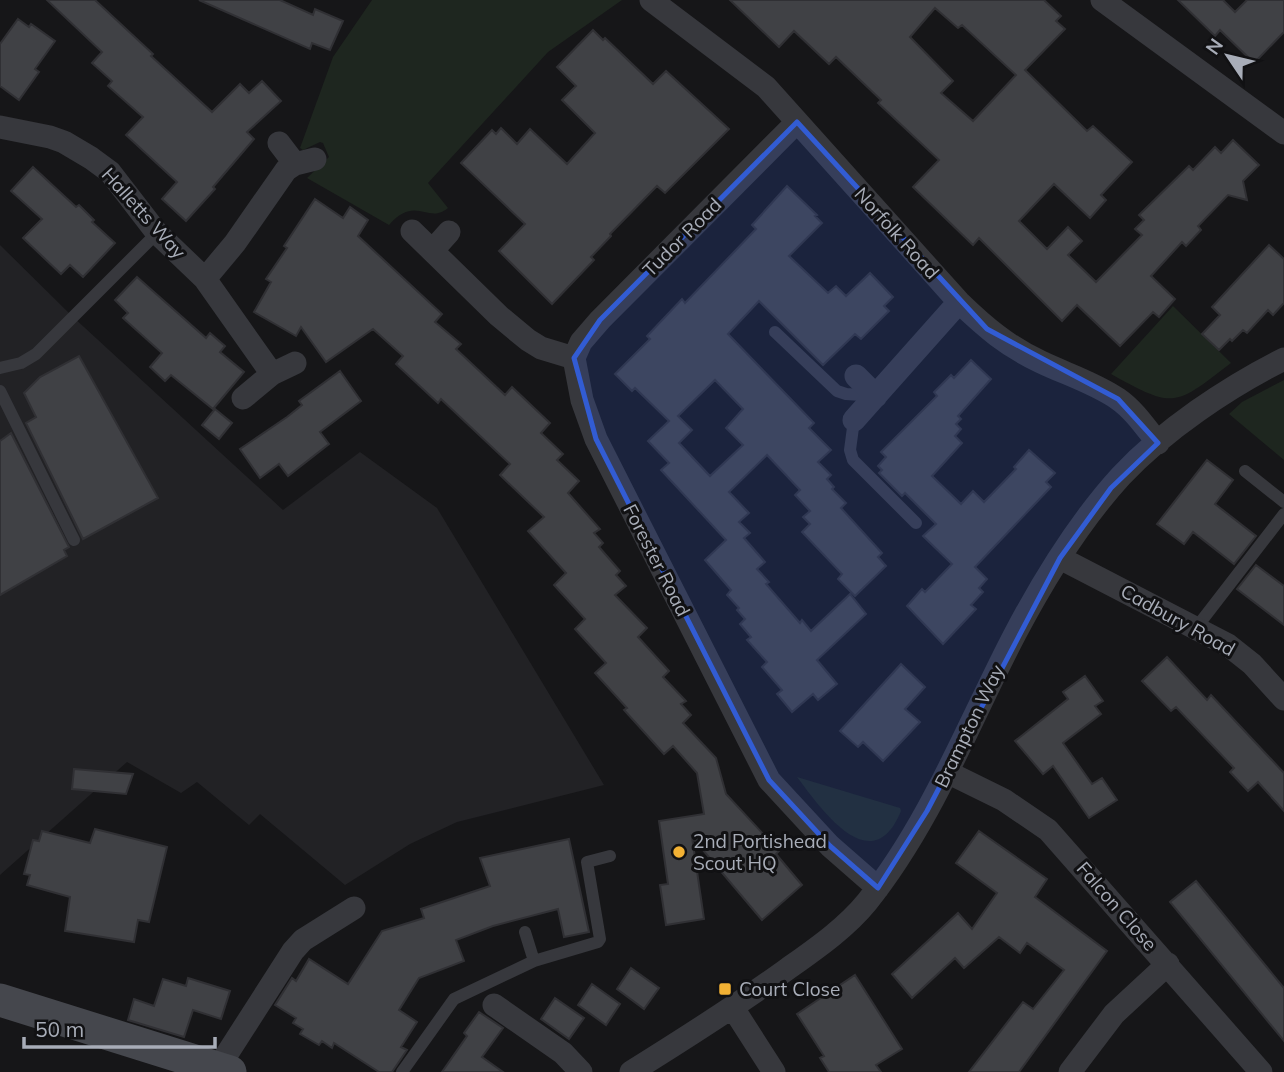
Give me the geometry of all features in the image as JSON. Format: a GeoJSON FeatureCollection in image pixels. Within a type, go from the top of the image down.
{"type":"FeatureCollection","features":[{"type":"Feature","properties":{"kind":"main road"},"geometry":{"type":"LineString","coordinates":[[0,1000],[224,1070]]}},
{"type":"Feature","properties":{"kind":"street","name":"Norfolk Road"},"geometry":{"type":"LineString","coordinates":[[651,0],[761,81],[959,302],[1004,342],[1118,399],[1158,443]]}},
{"type":"Feature","properties":{"kind":"street"},"geometry":{"type":"LineString","coordinates":[[1102,0],[1283,131]]}},
{"type":"Feature","properties":{"kind":"street","name":"Tudor Road"},"geometry":{"type":"LineString","coordinates":[[574,358],[578,346],[600,320],[797,122]]}},
{"type":"Feature","properties":{"kind":"street","name":"Halletts Way"},"geometry":{"type":"LineString","coordinates":[[0,127],[50,137],[91,158],[110,172],[158,233],[205,279],[271,374]]}},
{"type":"Feature","properties":{"kind":"street"},"geometry":{"type":"LineString","coordinates":[[205,279],[235,243],[280,177],[305,162],[279,143]]}},
{"type":"Feature","properties":{"kind":"street"},"geometry":{"type":"LineString","coordinates":[[412,231],[499,316],[528,340],[541,348],[574,358]]}},
{"type":"Feature","properties":{"kind":"street"},"geometry":{"type":"LineString","coordinates":[[433,250],[449,232]]}},
{"type":"Feature","properties":{"kind":"street"},"geometry":{"type":"LineString","coordinates":[[854,420],[959,302]]}},
{"type":"Feature","properties":{"kind":"street","name":"Forester Road"},"geometry":{"type":"LineString","coordinates":[[574,358],[582,400],[596,439],[769,780],[830,846],[878,888]]}},
{"type":"Feature","properties":{"kind":"street","name":"Brampton Way"},"geometry":{"type":"LineString","coordinates":[[632,1072],[733,1008],[812,951],[845,924],[878,888],[911,837],[947,772],[1016,633],[1060,558],[1111,488],[1158,443],[1210,403],[1284,359]]}},
{"type":"Feature","properties":{"kind":"street"},"geometry":{"type":"LineString","coordinates":[[243,398],[271,374],[295,363]]}},
{"type":"Feature","properties":{"kind":"street"},"geometry":{"type":"LineString","coordinates":[[856,376],[877,396]]}},
{"type":"Feature","properties":{"kind":"street","name":"Cadbury Road"},"geometry":{"type":"LineString","coordinates":[[1060,558],[1234,649],[1284,699]]}},
{"type":"Feature","properties":{"kind":"street","name":"Falcon Close"},"geometry":{"type":"LineString","coordinates":[[947,772],[1004,800],[1048,830],[1261,1072]]}},
{"type":"Feature","properties":{"kind":"street"},"geometry":{"type":"LineString","coordinates":[[224,1070],[292,951],[303,940],[354,908]]}},
{"type":"Feature","properties":{"kind":"street"},"geometry":{"type":"LineString","coordinates":[[1070,1072],[1114,1014],[1168,964]]}},
{"type":"Feature","properties":{"kind":"street"},"geometry":{"type":"LineString","coordinates":[[494,1004],[563,1053],[581,1072]]}},
{"type":"Feature","properties":{"kind":"street"},"geometry":{"type":"LineString","coordinates":[[733,1008],[774,1072]]}},
{"type":"Feature","properties":{"kind":"lane"},"geometry":{"type":"LineString","coordinates":[[0,369],[21,363],[36,354],[158,233]]}},
{"type":"Feature","properties":{"kind":"lane"},"geometry":{"type":"LineString","coordinates":[[775,332],[837,391],[877,396]]}},
{"type":"Feature","properties":{"kind":"lane"},"geometry":{"type":"LineString","coordinates":[[0,391],[74,540]]}},
{"type":"Feature","properties":{"kind":"lane"},"geometry":{"type":"LineString","coordinates":[[854,420],[850,450],[853,460],[916,523]]}},
{"type":"Feature","properties":{"kind":"lane"},"geometry":{"type":"LineString","coordinates":[[1245,471],[1284,502]]}},
{"type":"Feature","properties":{"kind":"lane"},"geometry":{"type":"LineString","coordinates":[[1196,628],[1284,514]]}},
{"type":"Feature","properties":{"kind":"lane"},"geometry":{"type":"LineString","coordinates":[[402,1072],[454,999],[534,961],[600,940],[587,862],[610,856]]}},
{"type":"Feature","properties":{"kind":"lane"},"geometry":{"type":"LineString","coordinates":[[525,932],[534,961]]}},
{"type":"Feature","properties":{"kind":"highlighted area"},"geometry":{"type":"Polygon","coordinates":[[[797,122],[987,329],[1118,399],[1158,443],[1111,488],[1060,558],[927,811],[878,888],[830,846],[769,780],[596,439],[574,358],[600,320],[797,122]]]}},
{"type":"Feature","properties":{"kind":"shaded area"},"geometry":{"type":"Polygon","coordinates":[[[372,0],[622,0],[548,52],[428,183],[448,208],[434,213],[414,210],[407,212],[389,225],[307,178],[329,157],[323,143],[303,150],[300,148],[333,57],[372,0]]]}},
{"type":"Feature","properties":{"kind":"shaded area"},"geometry":{"type":"Polygon","coordinates":[[[0,245],[72,316],[283,510],[360,452],[437,508],[604,785],[457,822],[410,844],[345,885],[260,814],[249,825],[197,782],[181,793],[127,762],[0,875],[0,245]]]}},
{"type":"Feature","properties":{"kind":"shaded area"},"geometry":{"type":"Polygon","coordinates":[[[1173,306],[1231,363],[1185,395],[1162,398],[1111,374],[1173,306]]]}},
{"type":"Feature","properties":{"kind":"shaded area"},"geometry":{"type":"Polygon","coordinates":[[[1284,380],[1284,460],[1229,414],[1242,402],[1284,380]]]}},
{"type":"Feature","properties":{"kind":"shaded area"},"geometry":{"type":"Polygon","coordinates":[[[797,777],[900,808],[901,811],[889,831],[876,840],[862,840],[847,833],[833,821],[797,777]]]}},
{"type":"Feature","properties":{"kind":"building"},"geometry":{"type":"Polygon","coordinates":[[[47,0],[95,0],[212,112],[240,84],[249,93],[262,81],[281,101],[247,132],[254,139],[186,221],[162,199],[177,182],[126,135],[143,117],[108,86],[112,81],[92,63],[102,52],[47,0]]]}},
{"type":"Feature","properties":{"kind":"building"},"geometry":{"type":"Polygon","coordinates":[[[199,0],[280,0],[313,15],[315,9],[343,21],[330,50],[312,43],[310,49],[199,0]]]}},
{"type":"Feature","properties":{"kind":"building"},"geometry":{"type":"Polygon","coordinates":[[[730,0],[1044,0],[1061,16],[1056,21],[1065,29],[1025,70],[1087,131],[1093,126],[1132,162],[1101,195],[1106,200],[1090,218],[1054,184],[1019,221],[1047,249],[1068,227],[1082,241],[1068,255],[1096,282],[1142,235],[1135,229],[1144,220],[1139,215],[1189,166],[1193,170],[1215,147],[1221,153],[1233,140],[1259,165],[1243,181],[1247,200],[1228,195],[1198,226],[1201,230],[1186,246],[1182,242],[1151,276],[1175,299],[1159,317],[1153,312],[1120,346],[1077,305],[1062,321],[979,238],[973,245],[913,187],[939,160],[878,103],[881,100],[836,57],[829,64],[794,31],[779,47],[730,0]],[[935,8],[910,37],[953,81],[941,93],[973,121],[1016,75],[962,25],[958,28],[935,8]]]}},
{"type":"Feature","properties":{"kind":"building"},"geometry":{"type":"Polygon","coordinates":[[[1178,0],[1223,0],[1235,12],[1247,0],[1284,0],[1284,32],[1254,63],[1220,30],[1215,36],[1178,0]]]}},
{"type":"Feature","properties":{"kind":"building"},"geometry":{"type":"Polygon","coordinates":[[[18,19],[29,27],[31,24],[55,41],[35,69],[39,72],[19,100],[0,86],[0,44],[18,19]]]}},
{"type":"Feature","properties":{"kind":"building"},"geometry":{"type":"Polygon","coordinates":[[[593,30],[653,84],[666,71],[729,129],[665,193],[657,186],[610,234],[591,257],[594,260],[552,304],[499,251],[525,224],[461,163],[492,130],[496,134],[501,128],[517,144],[530,129],[567,164],[595,133],[562,100],[576,86],[557,67],[593,30]]]}},
{"type":"Feature","properties":{"kind":"building"},"geometry":{"type":"Polygon","coordinates":[[[33,167],[76,207],[79,205],[94,220],[92,222],[115,243],[83,277],[70,265],[61,274],[23,238],[42,219],[11,191],[33,167]]]}},
{"type":"Feature","properties":{"kind":"building"},"geometry":{"type":"Polygon","coordinates":[[[787,186],[822,223],[789,256],[828,293],[836,286],[846,296],[870,273],[893,297],[884,306],[889,311],[861,339],[855,334],[823,365],[759,301],[728,334],[814,423],[809,428],[831,450],[818,462],[831,475],[827,479],[834,487],[832,489],[846,503],[841,508],[882,553],[878,557],[886,566],[855,596],[838,579],[842,574],[802,532],[810,524],[803,517],[810,511],[795,495],[800,490],[767,455],[729,492],[749,513],[739,522],[750,533],[744,538],[765,562],[757,569],[769,582],[766,584],[800,623],[802,620],[811,631],[850,594],[866,614],[817,660],[837,684],[818,700],[813,694],[792,712],[777,694],[782,690],[762,667],[767,662],[747,640],[751,637],[740,624],[745,619],[727,595],[731,590],[705,560],[726,540],[661,470],[669,463],[648,441],[669,421],[635,388],[632,391],[615,374],[650,339],[647,336],[682,299],[685,303],[756,229],[752,225],[787,186]],[[715,380],[678,416],[692,430],[679,443],[710,476],[743,445],[726,428],[743,409],[715,380]]]}},
{"type":"Feature","properties":{"kind":"building"},"geometry":{"type":"Polygon","coordinates":[[[315,199],[343,218],[350,207],[368,220],[358,236],[442,314],[435,322],[461,344],[456,349],[505,395],[512,387],[550,423],[541,433],[563,454],[557,460],[579,481],[568,493],[600,529],[594,533],[603,543],[599,547],[620,571],[616,575],[626,586],[615,595],[647,628],[638,637],[669,671],[663,677],[686,701],[681,704],[691,715],[683,723],[716,758],[726,794],[779,851],[776,854],[802,885],[762,920],[692,837],[704,919],[666,925],[660,885],[668,884],[659,821],[704,814],[697,773],[673,746],[664,754],[595,673],[606,663],[575,629],[585,619],[554,585],[566,573],[528,531],[544,517],[500,475],[510,464],[441,399],[438,403],[396,364],[403,356],[373,329],[326,362],[301,327],[296,336],[254,312],[271,282],[266,279],[315,199]]]}},
{"type":"Feature","properties":{"kind":"building"},"geometry":{"type":"Polygon","coordinates":[[[1269,245],[1284,259],[1284,303],[1273,315],[1268,310],[1247,333],[1243,330],[1219,350],[1202,334],[1220,315],[1212,307],[1269,245]]]}},
{"type":"Feature","properties":{"kind":"building"},"geometry":{"type":"Polygon","coordinates":[[[137,277],[206,338],[210,333],[225,346],[220,352],[244,372],[213,409],[171,375],[165,381],[150,367],[162,353],[123,318],[128,313],[115,300],[137,277]]]}},
{"type":"Feature","properties":{"kind":"building"},"geometry":{"type":"Polygon","coordinates":[[[79,356],[158,498],[83,539],[26,423],[36,417],[24,393],[40,377],[79,356]]]}},
{"type":"Feature","properties":{"kind":"building"},"geometry":{"type":"Polygon","coordinates":[[[971,360],[991,379],[958,416],[961,419],[956,424],[961,429],[955,436],[962,443],[932,476],[961,504],[973,491],[984,502],[1016,469],[1014,467],[1029,450],[1055,473],[1046,482],[1051,487],[975,567],[987,579],[979,588],[983,592],[971,605],[976,609],[943,644],[907,606],[922,589],[925,592],[952,564],[923,536],[936,524],[905,493],[902,496],[879,473],[882,470],[878,466],[886,457],[881,452],[937,396],[934,392],[951,375],[954,378],[971,360]]]}},
{"type":"Feature","properties":{"kind":"building"},"geometry":{"type":"Polygon","coordinates":[[[340,371],[361,401],[320,432],[329,444],[288,476],[279,464],[260,478],[240,449],[287,417],[302,405],[299,401],[340,371]]]}},
{"type":"Feature","properties":{"kind":"building"},"geometry":{"type":"Polygon","coordinates":[[[215,409],[232,423],[219,439],[202,425],[215,409]]]}},
{"type":"Feature","properties":{"kind":"building"},"geometry":{"type":"Polygon","coordinates":[[[11,433],[69,547],[64,550],[67,556],[0,595],[0,441],[11,433]]]}},
{"type":"Feature","properties":{"kind":"building"},"geometry":{"type":"Polygon","coordinates":[[[1207,460],[1233,480],[1215,504],[1256,536],[1234,564],[1193,532],[1184,544],[1157,524],[1207,460]]]}},
{"type":"Feature","properties":{"kind":"building"},"geometry":{"type":"Polygon","coordinates":[[[1256,565],[1284,586],[1284,625],[1237,589],[1256,565]]]}},
{"type":"Feature","properties":{"kind":"building"},"geometry":{"type":"Polygon","coordinates":[[[1167,657],[1207,700],[1211,695],[1284,773],[1284,811],[1258,782],[1248,791],[1230,772],[1234,768],[1176,707],[1171,711],[1142,681],[1167,657]]]}},
{"type":"Feature","properties":{"kind":"building"},"geometry":{"type":"Polygon","coordinates":[[[901,664],[925,687],[905,709],[920,722],[883,761],[863,742],[858,747],[840,731],[901,664]]]}},
{"type":"Feature","properties":{"kind":"building"},"geometry":{"type":"Polygon","coordinates":[[[1085,676],[1103,701],[1095,706],[1101,714],[1063,743],[1092,784],[1102,778],[1117,800],[1089,818],[1053,766],[1043,774],[1015,741],[1068,699],[1063,692],[1085,676]]]}},
{"type":"Feature","properties":{"kind":"building"},"geometry":{"type":"Polygon","coordinates":[[[74,769],[133,774],[126,794],[72,789],[74,769]]]}},
{"type":"Feature","properties":{"kind":"building"},"geometry":{"type":"Polygon","coordinates":[[[95,829],[167,847],[149,922],[138,920],[134,942],[65,931],[70,897],[27,885],[30,875],[24,874],[33,840],[39,841],[42,831],[90,843],[95,829]]]}},
{"type":"Feature","properties":{"kind":"building"},"geometry":{"type":"Polygon","coordinates":[[[979,831],[1047,879],[1035,897],[1107,951],[1019,1072],[969,1072],[1023,1002],[1033,1009],[1064,970],[1027,943],[1020,953],[999,937],[964,968],[955,958],[912,998],[892,974],[958,913],[972,929],[997,893],[956,863],[979,831]]]}},
{"type":"Feature","properties":{"kind":"building"},"geometry":{"type":"Polygon","coordinates":[[[569,839],[589,932],[564,937],[558,909],[493,926],[456,940],[464,961],[419,978],[399,1010],[417,1022],[401,1047],[407,1050],[392,1072],[379,1072],[334,1043],[332,1048],[322,1041],[319,1045],[300,1034],[303,1029],[293,1023],[296,1018],[275,1005],[292,978],[296,981],[309,959],[348,984],[382,931],[424,918],[421,909],[490,886],[480,858],[569,839]]]}},
{"type":"Feature","properties":{"kind":"building"},"geometry":{"type":"Polygon","coordinates":[[[1196,881],[1284,988],[1284,1041],[1170,902],[1196,881]]]}},
{"type":"Feature","properties":{"kind":"building"},"geometry":{"type":"Polygon","coordinates":[[[631,968],[659,988],[644,1009],[617,989],[631,968]]]}},
{"type":"Feature","properties":{"kind":"building"},"geometry":{"type":"Polygon","coordinates":[[[855,975],[902,1049],[876,1065],[881,1072],[829,1072],[820,1058],[824,1056],[797,1014],[855,975]]]}},
{"type":"Feature","properties":{"kind":"building"},"geometry":{"type":"Polygon","coordinates":[[[188,978],[230,991],[221,1019],[193,1010],[184,1037],[128,1020],[134,999],[154,1006],[163,979],[186,986],[188,978]]]}},
{"type":"Feature","properties":{"kind":"building"},"geometry":{"type":"Polygon","coordinates":[[[592,984],[620,1004],[606,1025],[578,1005],[592,984]]]}},
{"type":"Feature","properties":{"kind":"building"},"geometry":{"type":"Polygon","coordinates":[[[555,998],[584,1018],[569,1039],[541,1019],[555,998]]]}},
{"type":"Feature","properties":{"kind":"building"},"geometry":{"type":"Polygon","coordinates":[[[479,1012],[503,1028],[482,1057],[503,1072],[442,1072],[467,1036],[464,1033],[479,1012]]]}},
{"type":"Feature","properties":{"kind":"place","name":"2nd Portishead Scout HQ"},"geometry":{"type":"Point","coordinates":[679,852]}},
{"type":"Feature","properties":{"kind":"place","name":"Court Close"},"geometry":{"type":"Point","coordinates":[725,989]}}]}
